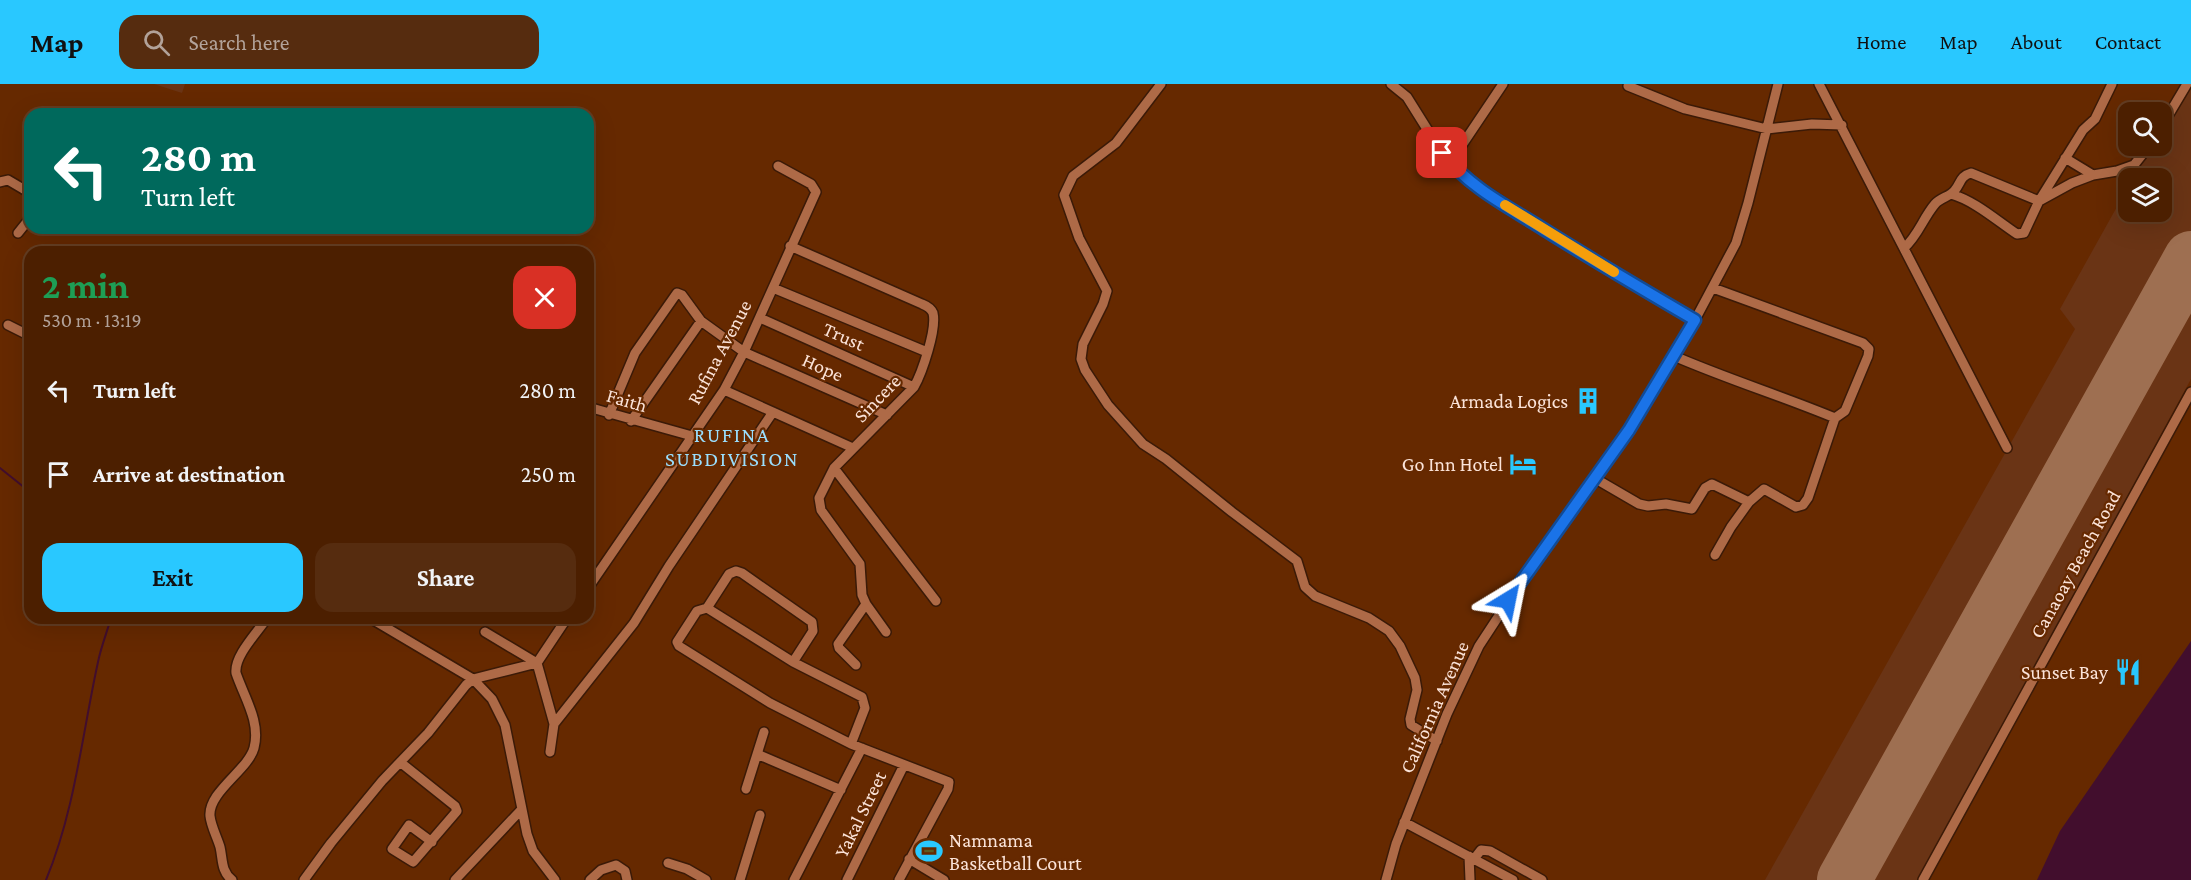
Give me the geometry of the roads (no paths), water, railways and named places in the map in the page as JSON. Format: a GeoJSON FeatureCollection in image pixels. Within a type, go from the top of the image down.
{"type":"FeatureCollection","features":[{"type":"Feature","properties":{"kind":"street"},"geometry":{"type":"LineString","coordinates":[[1161,84],[1116,143],[1073,176],[1064,195],[1079,238],[1107,291],[1083,344],[1081,359],[1085,370],[1127,429],[1143,444],[1166,459],[1297,561],[1305,587],[1315,596],[1369,618],[1389,631],[1400,646],[1415,678],[1417,690],[1410,719],[1411,725],[1437,741]]}},
{"type":"Feature","properties":{"kind":"street"},"geometry":{"type":"LineString","coordinates":[[1391,84],[1407,97],[1450,163],[1464,177],[1562,241],[1695,320]]}},
{"type":"Feature","properties":{"kind":"street"},"geometry":{"type":"LineString","coordinates":[[1450,163],[1503,84]]}},
{"type":"Feature","properties":{"kind":"street","name":"California Avenue"},"geometry":{"type":"LineString","coordinates":[[1386,880],[1404,822],[1479,646],[1542,550],[1596,479],[1629,430],[1695,320],[1736,243],[1778,84]]}},
{"type":"Feature","properties":{"kind":"street"},"geometry":{"type":"LineString","coordinates":[[1819,84],[2007,448]]}},
{"type":"Feature","properties":{"kind":"street"},"geometry":{"type":"LineString","coordinates":[[1951,194],[1959,196],[2020,235],[2028,228],[2039,201],[2083,130],[2095,119],[2112,84]]}},
{"type":"Feature","properties":{"kind":"street"},"geometry":{"type":"LineString","coordinates":[[2172,109],[2187,84]]}},
{"type":"Feature","properties":{"kind":"street"},"geometry":{"type":"LineString","coordinates":[[1628,86],[1685,109],[1767,129],[1812,124],[1842,125]]}},
{"type":"Feature","properties":{"kind":"street"},"geometry":{"type":"LineString","coordinates":[[2039,201],[2057,190],[2093,175],[2117,171],[2134,165],[2141,156]]}},
{"type":"Feature","properties":{"kind":"street"},"geometry":{"type":"LineString","coordinates":[[2065,158],[2093,175]]}},
{"type":"Feature","properties":{"kind":"street","name":"Rufina Avenue"},"geometry":{"type":"LineString","coordinates":[[594,579],[724,390],[760,318],[790,246],[816,192],[811,184],[778,166]]}},
{"type":"Feature","properties":{"kind":"street"},"geometry":{"type":"LineString","coordinates":[[1904,248],[1912,241],[1934,205],[1957,189],[1962,178],[1971,174],[2039,201]]}},
{"type":"Feature","properties":{"kind":"street"},"geometry":{"type":"LineString","coordinates":[[0,182],[8,180],[24,189]]}},
{"type":"Feature","properties":{"kind":"street"},"geometry":{"type":"LineString","coordinates":[[18,233],[24,226]]}},
{"type":"Feature","properties":{"kind":"street","name":"Sincere"},"geometry":{"type":"LineString","coordinates":[[790,246],[931,309],[934,322],[920,378],[887,416],[834,468],[821,492],[819,506],[860,564],[862,595],[886,632]]}},
{"type":"Feature","properties":{"kind":"street"},"geometry":{"type":"LineString","coordinates":[[773,288],[927,352]]}},
{"type":"Feature","properties":{"kind":"street"},"geometry":{"type":"LineString","coordinates":[[1713,288],[1868,346],[1868,356],[1845,411],[1835,418],[1808,498],[1803,505],[1796,507],[1764,489],[1749,502],[1715,555]]}},
{"type":"Feature","properties":{"kind":"street","name":"Hope"},"geometry":{"type":"LineString","coordinates":[[609,414],[635,353],[677,293],[682,295],[701,321],[744,352],[887,416]]}},
{"type":"Feature","properties":{"kind":"street","name":"Trust"},"geometry":{"type":"LineString","coordinates":[[760,318],[914,387]]}},
{"type":"Feature","properties":{"kind":"street"},"geometry":{"type":"LineString","coordinates":[[631,421],[701,321]]}},
{"type":"Feature","properties":{"kind":"street"},"geometry":{"type":"LineString","coordinates":[[8,325],[24,333]]}},
{"type":"Feature","properties":{"kind":"street"},"geometry":{"type":"LineString","coordinates":[[1674,356],[1748,387],[1790,400],[1835,418]]}},
{"type":"Feature","properties":{"kind":"street"},"geometry":{"type":"LineString","coordinates":[[724,390],[853,448]]}},
{"type":"Feature","properties":{"kind":"street","name":"Canaoay Beach Road"},"geometry":{"type":"LineString","coordinates":[[1923,880],[2191,392]]}},
{"type":"Feature","properties":{"kind":"street","name":"Faith"},"geometry":{"type":"LineString","coordinates":[[594,410],[692,436]]}},
{"type":"Feature","properties":{"kind":"street"},"geometry":{"type":"LineString","coordinates":[[554,724],[634,623],[669,566],[773,412]]}},
{"type":"Feature","properties":{"kind":"street"},"geometry":{"type":"LineString","coordinates":[[834,468],[936,601]]}},
{"type":"Feature","properties":{"kind":"street"},"geometry":{"type":"LineString","coordinates":[[1596,479],[1639,504],[1648,506],[1666,504],[1692,508],[1705,488],[1712,484],[1749,502]]}},
{"type":"Feature","properties":{"kind":"street"},"geometry":{"type":"LineString","coordinates":[[793,662],[813,631],[812,622],[802,613],[736,571],[729,574],[707,608],[697,611],[677,642],[679,646],[770,703],[851,744],[946,780],[950,785],[899,880]]}},
{"type":"Feature","properties":{"kind":"street"},"geometry":{"type":"LineString","coordinates":[[856,665],[839,648],[838,644],[866,604]]}},
{"type":"Feature","properties":{"kind":"street"},"geometry":{"type":"LineString","coordinates":[[707,608],[793,662],[862,697],[865,708],[851,744]]}},
{"type":"Feature","properties":{"kind":"street"},"geometry":{"type":"LineString","coordinates":[[232,880],[224,872],[210,811],[224,789],[251,756],[255,747],[254,719],[235,665],[263,624]]}},
{"type":"Feature","properties":{"kind":"street"},"geometry":{"type":"LineString","coordinates":[[380,624],[473,679],[492,699],[505,724],[522,810],[533,851],[555,880]]}},
{"type":"Feature","properties":{"kind":"street"},"geometry":{"type":"LineString","coordinates":[[304,880],[382,780],[415,747],[466,685],[473,679],[537,663],[563,624]]}},
{"type":"Feature","properties":{"kind":"street"},"geometry":{"type":"LineString","coordinates":[[485,632],[537,663],[554,724],[550,752]]}},
{"type":"Feature","properties":{"kind":"street"},"geometry":{"type":"LineString","coordinates":[[746,789],[764,732]]}},
{"type":"Feature","properties":{"kind":"street"},"geometry":{"type":"LineString","coordinates":[[794,880],[862,748]]}},
{"type":"Feature","properties":{"kind":"street"},"geometry":{"type":"LineString","coordinates":[[757,754],[840,790]]}},
{"type":"Feature","properties":{"kind":"street"},"geometry":{"type":"LineString","coordinates":[[400,762],[456,808],[457,812],[432,842]]}},
{"type":"Feature","properties":{"kind":"street","name":"Yakal Street"},"geometry":{"type":"LineString","coordinates":[[847,880],[904,765]]}},
{"type":"Feature","properties":{"kind":"street"},"geometry":{"type":"LineString","coordinates":[[455,880],[522,810]]}},
{"type":"Feature","properties":{"kind":"street"},"geometry":{"type":"LineString","coordinates":[[740,880],[760,815]]}},
{"type":"Feature","properties":{"kind":"street"},"geometry":{"type":"LineString","coordinates":[[1404,822],[1513,880]]}},
{"type":"Feature","properties":{"kind":"street"},"geometry":{"type":"LineString","coordinates":[[1470,880],[1472,857],[1481,850],[1490,851],[1542,880]]}},
{"type":"Feature","properties":{"kind":"street"},"geometry":{"type":"LineString","coordinates":[[909,859],[944,880]]}},
{"type":"Feature","properties":{"kind":"street"},"geometry":{"type":"LineString","coordinates":[[668,863],[687,869],[706,880]]}},
{"type":"Feature","properties":{"kind":"street"},"geometry":{"type":"LineString","coordinates":[[590,880],[601,870],[616,865],[625,871],[627,880]]}},
{"type":"Feature","properties":{"kind":"waterway"},"geometry":{"type":"LineString","coordinates":[[0,468],[24,487]]}},
{"type":"Feature","properties":{"kind":"waterway"},"geometry":{"type":"LineString","coordinates":[[46,880],[71,800],[98,662],[109,624]]}},
{"type":"Feature","properties":{"kind":"place","name":"Armada Logics"},"geometry":{"type":"Point","coordinates":[1588,401]}},
{"type":"Feature","properties":{"kind":"place","name":"Go Inn Hotel"},"geometry":{"type":"Point","coordinates":[1523,464]}},
{"type":"Feature","properties":{"kind":"place","name":"Sunset Bay"},"geometry":{"type":"Point","coordinates":[2128,672]}},
{"type":"Feature","properties":{"kind":"place","name":"Namnama Basketball Court"},"geometry":{"type":"Point","coordinates":[929,851]}},
{"type":"Feature","properties":{"kind":"district","name":"RUFINA SUBDIVISION"},"geometry":{"type":"Point","coordinates":[732,447]}}]}
